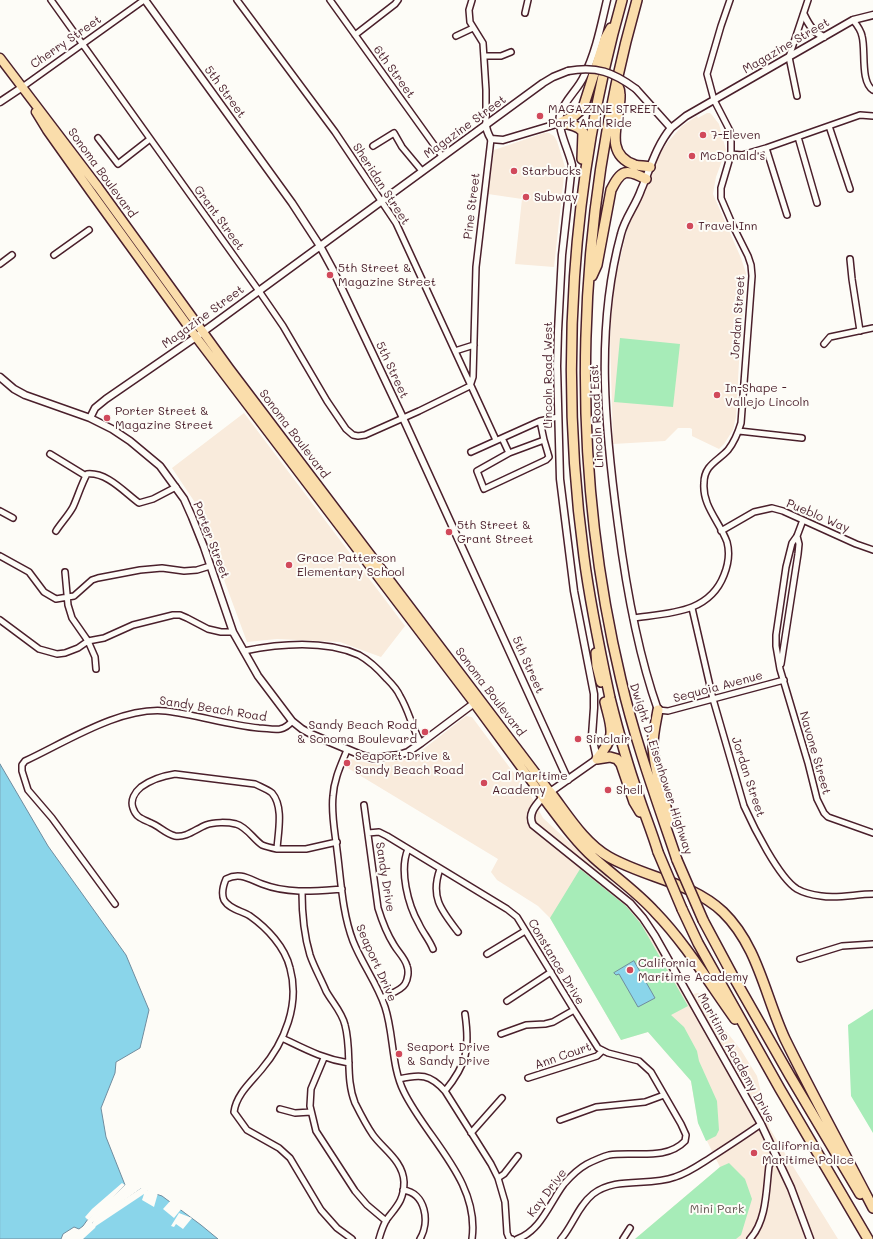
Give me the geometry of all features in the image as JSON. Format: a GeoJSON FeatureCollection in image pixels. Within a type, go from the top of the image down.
{"type":"FeatureCollection","features":[{"type":"Feature","properties":{"kind":"highway"},"geometry":{"type":"LineString","coordinates":[[622,0],[616,20],[598,101],[585,173],[579,220],[573,292],[571,340],[572,413],[576,486],[580,528],[595,630],[611,701],[638,796],[658,852],[682,909],[698,943],[760,1054],[868,1239]]}},
{"type":"Feature","properties":{"kind":"highway","name":"Dwight D. Eisenhower Highway"},"geometry":{"type":"LineString","coordinates":[[637,0],[616,81],[606,134],[595,215],[588,287],[586,345],[587,435],[595,527],[604,598],[613,646],[629,714],[677,860],[703,920],[809,1110],[873,1214]]}},
{"type":"Feature","properties":{"kind":"highway"},"geometry":{"type":"LineString","coordinates":[[560,123],[574,116],[583,108],[605,39],[616,20]]}},
{"type":"Feature","properties":{"kind":"highway"},"geometry":{"type":"LineString","coordinates":[[616,81],[620,94],[614,136],[616,145],[619,152],[628,162],[650,167]]}},
{"type":"Feature","properties":{"kind":"highway"},"geometry":{"type":"LineString","coordinates":[[560,123],[574,125],[583,132],[582,159],[585,173]]}},
{"type":"Feature","properties":{"kind":"highway"},"geometry":{"type":"LineString","coordinates":[[588,287],[596,265],[611,190],[620,176],[627,172],[635,173],[646,179]]}},
{"type":"Feature","properties":{"kind":"highway"},"geometry":{"type":"LineString","coordinates":[[595,630],[597,666],[612,732],[608,745],[597,759]]}},
{"type":"Feature","properties":{"kind":"highway"},"geometry":{"type":"LineString","coordinates":[[658,710],[654,729],[654,754],[673,834],[677,860]]}},
{"type":"Feature","properties":{"kind":"highway"},"geometry":{"type":"LineString","coordinates":[[597,759],[610,756],[620,762],[634,802],[652,833]]}},
{"type":"Feature","properties":{"kind":"highway"},"geometry":{"type":"LineString","coordinates":[[547,795],[581,845],[642,899],[670,928],[760,1054]]}},
{"type":"Feature","properties":{"kind":"highway"},"geometry":{"type":"LineString","coordinates":[[547,795],[580,831],[608,856],[631,868],[681,886],[700,895],[722,912],[733,923],[751,951],[785,1038],[873,1208]]}},
{"type":"Feature","properties":{"kind":"main road","name":"Sonoma Boulevard"},"geometry":{"type":"LineString","coordinates":[[0,58],[47,130],[196,337],[477,701]]}},
{"type":"Feature","properties":{"kind":"main road","name":"Sonoma Boulevard"},"geometry":{"type":"LineString","coordinates":[[21,88],[54,127],[202,331],[547,795]]}},
{"type":"Feature","properties":{"kind":"street","name":"Grant Street"},"geometry":{"type":"LineString","coordinates":[[51,0],[259,291],[283,326],[327,401],[346,429],[353,435],[365,435],[470,386]]}},
{"type":"Feature","properties":{"kind":"street","name":"Cherry Street"},"geometry":{"type":"LineString","coordinates":[[0,102],[144,0]]}},
{"type":"Feature","properties":{"kind":"street","name":"5th Street"},"geometry":{"type":"LineString","coordinates":[[144,0],[292,203],[320,246],[333,270],[403,418],[568,780]]}},
{"type":"Feature","properties":{"kind":"street","name":"Sheridan Street"},"geometry":{"type":"LineString","coordinates":[[237,0],[335,132],[396,223],[496,440]]}},
{"type":"Feature","properties":{"kind":"street","name":"6th Street"},"geometry":{"type":"LineString","coordinates":[[330,0],[442,156]]}},
{"type":"Feature","properties":{"kind":"street"},"geometry":{"type":"LineString","coordinates":[[355,35],[395,4],[398,0]]}},
{"type":"Feature","properties":{"kind":"street"},"geometry":{"type":"LineString","coordinates":[[456,36],[473,28],[470,22],[469,10],[472,0]]}},
{"type":"Feature","properties":{"kind":"street"},"geometry":{"type":"LineString","coordinates":[[525,12],[528,0]]}},
{"type":"Feature","properties":{"kind":"street"},"geometry":{"type":"LineString","coordinates":[[491,139],[503,140],[560,123],[560,116],[564,105],[580,85],[592,59],[607,0]]}},
{"type":"Feature","properties":{"kind":"street","name":"Jordan Street"},"geometry":{"type":"LineString","coordinates":[[721,531],[706,502],[704,483],[709,467],[727,451],[739,432],[741,423],[752,276],[748,256],[721,198],[721,188],[731,154],[730,131],[714,100],[707,74],[730,0]]}},
{"type":"Feature","properties":{"kind":"street"},"geometry":{"type":"LineString","coordinates":[[797,96],[790,57],[808,0]]}},
{"type":"Feature","properties":{"kind":"street"},"geometry":{"type":"LineString","coordinates":[[804,15],[808,24],[815,32],[824,37]]}},
{"type":"Feature","properties":{"kind":"street","name":"Magazine Street"},"geometry":{"type":"LineString","coordinates":[[90,418],[95,408],[196,337],[202,331],[259,291],[442,156],[553,77],[568,71],[590,69],[604,71],[619,77],[636,89],[671,128],[686,116],[853,20],[873,15]]}},
{"type":"Feature","properties":{"kind":"street"},"geometry":{"type":"LineString","coordinates":[[853,20],[861,31],[863,37],[865,73],[870,88],[873,90]]}},
{"type":"Feature","properties":{"kind":"street","name":"Pine Street"},"geometry":{"type":"LineString","coordinates":[[470,386],[473,377],[476,267],[491,139],[486,130],[486,90],[483,43],[473,28]]}},
{"type":"Feature","properties":{"kind":"street"},"geometry":{"type":"LineString","coordinates":[[484,56],[501,56],[511,52]]}},
{"type":"Feature","properties":{"kind":"street"},"geometry":{"type":"LineString","coordinates":[[731,154],[742,155],[766,148],[860,115],[873,116]]}},
{"type":"Feature","properties":{"kind":"street","name":"Lincoln Road West"},"geometry":{"type":"LineString","coordinates":[[560,123],[572,165],[560,293],[557,366],[560,479],[565,527],[577,609],[594,694],[592,736],[597,759]]}},
{"type":"Feature","properties":{"kind":"street"},"geometry":{"type":"LineString","coordinates":[[829,126],[850,189]]}},
{"type":"Feature","properties":{"kind":"street","name":"Lincoln Road East"},"geometry":{"type":"LineString","coordinates":[[658,710],[651,691],[633,618],[624,568],[611,477],[605,369],[609,289],[616,253],[625,222],[639,196],[662,141],[671,128]]}},
{"type":"Feature","properties":{"kind":"street"},"geometry":{"type":"LineString","coordinates":[[373,146],[394,133],[402,147],[422,171]]}},
{"type":"Feature","properties":{"kind":"street"},"geometry":{"type":"LineString","coordinates":[[798,137],[817,203]]}},
{"type":"Feature","properties":{"kind":"street"},"geometry":{"type":"LineString","coordinates":[[98,138],[118,164],[150,139]]}},
{"type":"Feature","properties":{"kind":"street"},"geometry":{"type":"LineString","coordinates":[[766,148],[787,215]]}},
{"type":"Feature","properties":{"kind":"street"},"geometry":{"type":"LineString","coordinates":[[54,255],[89,230]]}},
{"type":"Feature","properties":{"kind":"street"},"geometry":{"type":"LineString","coordinates":[[0,264],[12,255]]}},
{"type":"Feature","properties":{"kind":"street"},"geometry":{"type":"LineString","coordinates":[[850,259],[860,331]]}},
{"type":"Feature","properties":{"kind":"street"},"geometry":{"type":"LineString","coordinates":[[824,344],[830,337],[873,328]]}},
{"type":"Feature","properties":{"kind":"street"},"geometry":{"type":"LineString","coordinates":[[455,351],[474,345]]}},
{"type":"Feature","properties":{"kind":"street","name":"Porter Street"},"geometry":{"type":"LineString","coordinates":[[0,377],[14,389],[25,395],[90,418],[130,441],[160,466],[184,499],[192,517],[232,632],[258,676],[292,721]]}},
{"type":"Feature","properties":{"kind":"street"},"geometry":{"type":"LineString","coordinates":[[471,452],[540,421],[558,417]]}},
{"type":"Feature","properties":{"kind":"street"},"geometry":{"type":"LineString","coordinates":[[540,421],[549,457],[546,460],[484,489],[477,471],[509,453],[544,440]]}},
{"type":"Feature","properties":{"kind":"street"},"geometry":{"type":"LineString","coordinates":[[739,432],[802,438]]}},
{"type":"Feature","properties":{"kind":"street"},"geometry":{"type":"LineString","coordinates":[[502,438],[509,453]]}},
{"type":"Feature","properties":{"kind":"street"},"geometry":{"type":"LineString","coordinates":[[50,454],[86,476]]}},
{"type":"Feature","properties":{"kind":"street"},"geometry":{"type":"LineString","coordinates":[[56,531],[72,509],[81,484],[87,474],[95,473],[107,479],[139,503],[153,499],[176,487]]}},
{"type":"Feature","properties":{"kind":"street","name":"Pueblo Way"},"geometry":{"type":"LineString","coordinates":[[721,531],[754,512],[772,508],[783,511],[856,544],[873,550]]}},
{"type":"Feature","properties":{"kind":"street"},"geometry":{"type":"LineString","coordinates":[[0,511],[13,518]]}},
{"type":"Feature","properties":{"kind":"street","name":"Navone Street"},"geometry":{"type":"LineString","coordinates":[[803,520],[797,536],[792,543],[786,567],[776,635],[776,646],[780,669],[808,763],[817,800],[824,813],[837,821],[873,833]]}},
{"type":"Feature","properties":{"kind":"street"},"geometry":{"type":"LineString","coordinates":[[633,618],[692,608],[705,601],[714,593],[721,584],[728,559],[727,543],[721,531]]}},
{"type":"Feature","properties":{"kind":"street","name":"Navone Street"},"geometry":{"type":"LineString","coordinates":[[780,669],[798,554],[799,544],[797,536]]}},
{"type":"Feature","properties":{"kind":"street"},"geometry":{"type":"LineString","coordinates":[[0,556],[29,572],[44,592],[56,599],[74,596],[92,580],[98,578],[140,570],[162,568],[184,571],[197,570],[210,566]]}},
{"type":"Feature","properties":{"kind":"street"},"geometry":{"type":"LineString","coordinates":[[65,572],[67,598],[72,618],[88,641],[95,657],[96,669]]}},
{"type":"Feature","properties":{"kind":"street","name":"Jordan Street"},"geometry":{"type":"LineString","coordinates":[[692,608],[713,699],[744,806],[751,822],[766,848],[789,882],[797,889],[821,896],[840,897],[873,894]]}},
{"type":"Feature","properties":{"kind":"street"},"geometry":{"type":"LineString","coordinates":[[0,620],[39,649],[52,653],[65,653],[78,648],[88,641],[104,638],[133,625],[173,615],[180,615],[208,629],[221,632],[232,632]]}},
{"type":"Feature","properties":{"kind":"street"},"geometry":{"type":"LineString","coordinates":[[244,650],[272,646],[318,645],[359,655],[376,666],[396,689],[421,743]]}},
{"type":"Feature","properties":{"kind":"street","name":"Sequoia Avenue"},"geometry":{"type":"LineString","coordinates":[[658,710],[668,711],[784,680]]}},
{"type":"Feature","properties":{"kind":"street"},"geometry":{"type":"LineString","coordinates":[[292,721],[311,734],[347,750],[366,756],[383,757],[408,752],[477,701]]}},
{"type":"Feature","properties":{"kind":"street","name":"Sandy Beach Road"},"geometry":{"type":"LineString","coordinates":[[115,904],[52,818],[28,790],[22,771],[22,765],[25,761],[105,723],[121,717],[147,711],[177,713],[248,727],[274,729],[282,729],[289,725],[292,721]]}},
{"type":"Feature","properties":{"kind":"street","name":"Seaport Drive"},"geometry":{"type":"LineString","coordinates":[[347,750],[337,776],[332,809],[344,909],[353,942],[382,998],[389,1023],[399,1079],[410,1103],[455,1171],[466,1192],[471,1213],[472,1239]]}},
{"type":"Feature","properties":{"kind":"street","name":"Maritime Academy Drive"},"geometry":{"type":"LineString","coordinates":[[597,759],[547,795],[536,805],[532,812],[531,819],[533,825],[630,903],[643,918],[655,936],[761,1124],[791,1188],[810,1239]]}},
{"type":"Feature","properties":{"kind":"street"},"geometry":{"type":"LineString","coordinates":[[277,849],[279,818],[276,799],[272,793],[265,788],[255,784],[175,774],[160,777],[147,783],[138,790],[133,797],[132,805],[134,813],[141,819],[152,823],[172,835],[187,835],[208,824],[231,824],[243,827],[261,844],[277,849],[306,849],[336,842]]}},
{"type":"Feature","properties":{"kind":"street"},"geometry":{"type":"LineString","coordinates":[[364,805],[368,834]]}},
{"type":"Feature","properties":{"kind":"street","name":"Constance Drive"},"geometry":{"type":"LineString","coordinates":[[368,834],[379,832],[387,836],[507,909],[517,917],[598,1048],[602,1051]]}},
{"type":"Feature","properties":{"kind":"street","name":"Sandy Drive"},"geometry":{"type":"LineString","coordinates":[[368,834],[376,894],[382,922],[393,944],[406,961],[408,967],[406,984],[400,989],[382,998]]}},
{"type":"Feature","properties":{"kind":"street"},"geometry":{"type":"LineString","coordinates":[[408,849],[404,864],[409,903],[433,949]]}},
{"type":"Feature","properties":{"kind":"street"},"geometry":{"type":"LineString","coordinates":[[440,869],[436,880],[436,886],[441,910],[458,932]]}},
{"type":"Feature","properties":{"kind":"street"},"geometry":{"type":"LineString","coordinates":[[342,889],[302,892],[270,887],[246,877],[237,876],[226,879],[222,893],[224,900],[232,908],[250,917],[270,934],[283,950],[290,967],[293,980],[294,1001],[289,1022],[282,1038],[271,1057],[244,1089],[235,1106],[234,1112],[247,1130],[280,1148],[290,1158],[321,1210],[337,1228],[352,1239]]}},
{"type":"Feature","properties":{"kind":"street"},"geometry":{"type":"LineString","coordinates":[[302,892],[303,916],[310,954],[328,994],[344,1021],[349,1042],[349,1078],[355,1103],[373,1135],[398,1164],[404,1180],[398,1207],[386,1220],[379,1239]]}},
{"type":"Feature","properties":{"kind":"street"},"geometry":{"type":"LineString","coordinates":[[487,954],[525,931]]}},
{"type":"Feature","properties":{"kind":"street"},"geometry":{"type":"LineString","coordinates":[[800,959],[842,946],[873,944]]}},
{"type":"Feature","properties":{"kind":"street"},"geometry":{"type":"LineString","coordinates":[[507,1000],[551,972]]}},
{"type":"Feature","properties":{"kind":"street"},"geometry":{"type":"LineString","coordinates":[[501,1034],[526,1025],[553,1022],[574,1010]]}},
{"type":"Feature","properties":{"kind":"street"},"geometry":{"type":"LineString","coordinates":[[445,1091],[459,1072],[464,1061],[468,1036],[465,1014]]}},
{"type":"Feature","properties":{"kind":"street"},"geometry":{"type":"LineString","coordinates":[[282,1038],[332,1061],[349,1063]]}},
{"type":"Feature","properties":{"kind":"street"},"geometry":{"type":"LineString","coordinates":[[560,1120],[596,1107],[645,1102],[664,1095],[651,1072],[639,1061],[602,1051]]}},
{"type":"Feature","properties":{"kind":"street","name":"Ann Court"},"geometry":{"type":"LineString","coordinates":[[528,1078],[597,1056],[602,1051]]}},
{"type":"Feature","properties":{"kind":"street"},"geometry":{"type":"LineString","coordinates":[[324,1058],[311,1089],[310,1106],[316,1131],[355,1191],[367,1204],[386,1220]]}},
{"type":"Feature","properties":{"kind":"street"},"geometry":{"type":"LineString","coordinates":[[399,1079],[422,1076],[437,1082],[445,1091],[489,1160],[498,1178],[505,1202],[507,1233],[509,1238],[512,1239]]}},
{"type":"Feature","properties":{"kind":"street","name":"Kay Drive"},"geometry":{"type":"LineString","coordinates":[[517,1239],[524,1236],[538,1223],[563,1185],[579,1169],[587,1164],[609,1156],[659,1153],[674,1150],[680,1146],[685,1141],[684,1130],[664,1095]]}},
{"type":"Feature","properties":{"kind":"street"},"geometry":{"type":"LineString","coordinates":[[471,1133],[502,1098]]}},
{"type":"Feature","properties":{"kind":"street"},"geometry":{"type":"LineString","coordinates":[[280,1109],[294,1113],[311,1112]]}},
{"type":"Feature","properties":{"kind":"street"},"geometry":{"type":"LineString","coordinates":[[561,1239],[574,1221],[584,1203],[592,1194],[620,1183],[659,1182],[685,1174],[761,1124]]}},
{"type":"Feature","properties":{"kind":"street"},"geometry":{"type":"LineString","coordinates":[[498,1178],[504,1174],[518,1156]]}},
{"type":"Feature","properties":{"kind":"street"},"geometry":{"type":"LineString","coordinates":[[750,1239],[758,1228],[762,1218],[769,1166],[777,1157]]}},
{"type":"Feature","properties":{"kind":"street"},"geometry":{"type":"LineString","coordinates":[[403,1190],[417,1195],[424,1207],[425,1220],[423,1234],[420,1239]]}},
{"type":"Feature","properties":{"kind":"street"},"geometry":{"type":"LineString","coordinates":[[623,1239],[630,1228]]}},
{"type":"Feature","properties":{"kind":"shaded area"},"geometry":{"type":"Polygon","coordinates":[[[710,113],[719,124],[726,150],[716,177],[713,194],[746,273],[736,417],[733,430],[719,449],[692,436],[692,429],[690,428],[678,428],[665,441],[613,444],[610,337],[612,306],[615,280],[630,218],[661,152],[667,143],[682,126],[697,116],[698,118],[710,113]]]}},
{"type":"Feature","properties":{"kind":"shaded area"},"geometry":{"type":"Polygon","coordinates":[[[544,133],[549,133],[554,136],[565,167],[554,267],[515,264],[522,199],[488,194],[494,150],[544,133]]]}},
{"type":"Feature","properties":{"kind":"shaded area","name":"Grace Patterson Elementary School"},"geometry":{"type":"Polygon","coordinates":[[[244,413],[405,626],[381,657],[340,642],[277,639],[247,642],[196,504],[172,468],[244,413]]]}},
{"type":"Feature","properties":{"kind":"shaded area","name":"California Maritime Academy"},"geometry":{"type":"Polygon","coordinates":[[[466,716],[472,717],[532,798],[543,818],[643,910],[693,994],[698,993],[703,996],[722,1026],[741,1050],[757,1076],[770,1129],[838,1239],[635,1239],[720,1167],[698,1123],[691,1081],[648,1032],[621,1040],[550,918],[538,906],[497,880],[491,872],[498,859],[346,767],[351,759],[373,764],[408,759],[417,754],[466,716]]]}},
{"type":"Feature","properties":{"kind":"green space"},"geometry":{"type":"Polygon","coordinates":[[[620,338],[680,344],[673,407],[614,402],[620,338]]]}},
{"type":"Feature","properties":{"kind":"green space"},"geometry":{"type":"Polygon","coordinates":[[[580,869],[626,906],[641,924],[688,1006],[671,1015],[684,1027],[697,1051],[699,1061],[717,1101],[719,1130],[716,1136],[706,1141],[698,1123],[691,1081],[648,1032],[621,1040],[550,918],[580,869]]]}},
{"type":"Feature","properties":{"kind":"green space"},"geometry":{"type":"Polygon","coordinates":[[[873,1009],[873,1133],[851,1096],[848,1025],[873,1009]]]}},
{"type":"Feature","properties":{"kind":"green space","name":"Mini Park"},"geometry":{"type":"Polygon","coordinates":[[[729,1163],[745,1179],[752,1199],[741,1235],[736,1239],[635,1239],[720,1167],[729,1163]]]}},
{"type":"Feature","properties":{"kind":"water"},"geometry":{"type":"Polygon","coordinates":[[[0,764],[48,846],[126,955],[149,1010],[140,1048],[116,1062],[115,1073],[101,1108],[106,1137],[125,1185],[88,1219],[83,1226],[79,1229],[74,1227],[63,1234],[61,1239],[0,1239],[0,764]]]}},
{"type":"Feature","properties":{"kind":"water"},"geometry":{"type":"Polygon","coordinates":[[[634,961],[655,998],[638,1007],[619,974],[616,975],[614,973],[634,961]]]}},
{"type":"Feature","properties":{"kind":"water"},"geometry":{"type":"Polygon","coordinates":[[[141,1189],[162,1196],[218,1239],[80,1239],[95,1227],[93,1223],[141,1189]]]}},
{"type":"Feature","properties":{"kind":"pier"},"geometry":{"type":"Polygon","coordinates":[[[122,1183],[125,1185],[102,1208],[88,1220],[85,1217],[92,1209],[122,1183]]]}},
{"type":"Feature","properties":{"kind":"pier"},"geometry":{"type":"Polygon","coordinates":[[[143,1187],[147,1188],[147,1190],[158,1193],[154,1207],[142,1200],[144,1194],[96,1226],[83,1239],[78,1239],[92,1226],[94,1220],[143,1187]]]}},
{"type":"Feature","properties":{"kind":"pier"},"geometry":{"type":"Polygon","coordinates":[[[171,1200],[182,1208],[174,1218],[163,1209],[171,1200]]]}},
{"type":"Feature","properties":{"kind":"pier"},"geometry":{"type":"Polygon","coordinates":[[[179,1213],[192,1218],[183,1229],[176,1224],[174,1227],[171,1226],[179,1213]]]}},
{"type":"Feature","properties":{"kind":"place","name":"MAGAZINE STREET Park And Ride"},"geometry":{"type":"Point","coordinates":[540,116]}},
{"type":"Feature","properties":{"kind":"place","name":"7-Eleven"},"geometry":{"type":"Point","coordinates":[703,135]}},
{"type":"Feature","properties":{"kind":"place","name":"McDonald's"},"geometry":{"type":"Point","coordinates":[692,156]}},
{"type":"Feature","properties":{"kind":"place","name":"Starbucks"},"geometry":{"type":"Point","coordinates":[514,171]}},
{"type":"Feature","properties":{"kind":"place","name":"Subway"},"geometry":{"type":"Point","coordinates":[526,197]}},
{"type":"Feature","properties":{"kind":"place","name":"Travel Inn"},"geometry":{"type":"Point","coordinates":[690,226]}},
{"type":"Feature","properties":{"kind":"place","name":"5th Street & Magazine Street"},"geometry":{"type":"Point","coordinates":[330,275]}},
{"type":"Feature","properties":{"kind":"place","name":"In-Shape - Vallejo Lincoln"},"geometry":{"type":"Point","coordinates":[717,395]}},
{"type":"Feature","properties":{"kind":"place","name":"Porter Street & Magazine Street"},"geometry":{"type":"Point","coordinates":[107,418]}},
{"type":"Feature","properties":{"kind":"place","name":"5th Street & Grant Street"},"geometry":{"type":"Point","coordinates":[449,532]}},
{"type":"Feature","properties":{"kind":"place","name":"Grace Patterson Elementary School"},"geometry":{"type":"Point","coordinates":[289,565]}},
{"type":"Feature","properties":{"kind":"place","name":"Sandy Beach Road & Sonoma Boulevard"},"geometry":{"type":"Point","coordinates":[425,732]}},
{"type":"Feature","properties":{"kind":"place","name":"Sinclair"},"geometry":{"type":"Point","coordinates":[578,739]}},
{"type":"Feature","properties":{"kind":"place","name":"Seaport Drive & Sandy Beach Road"},"geometry":{"type":"Point","coordinates":[347,763]}},
{"type":"Feature","properties":{"kind":"place","name":"Cal Maritime Academy"},"geometry":{"type":"Point","coordinates":[484,783]}},
{"type":"Feature","properties":{"kind":"place","name":"Shell"},"geometry":{"type":"Point","coordinates":[608,790]}},
{"type":"Feature","properties":{"kind":"place","name":"California Maritime Academy"},"geometry":{"type":"Point","coordinates":[630,970]}},
{"type":"Feature","properties":{"kind":"place","name":"Seaport Drive & Sandy Drive"},"geometry":{"type":"Point","coordinates":[399,1054]}},
{"type":"Feature","properties":{"kind":"place","name":"California Maritime Police"},"geometry":{"type":"Point","coordinates":[754,1153]}}]}
